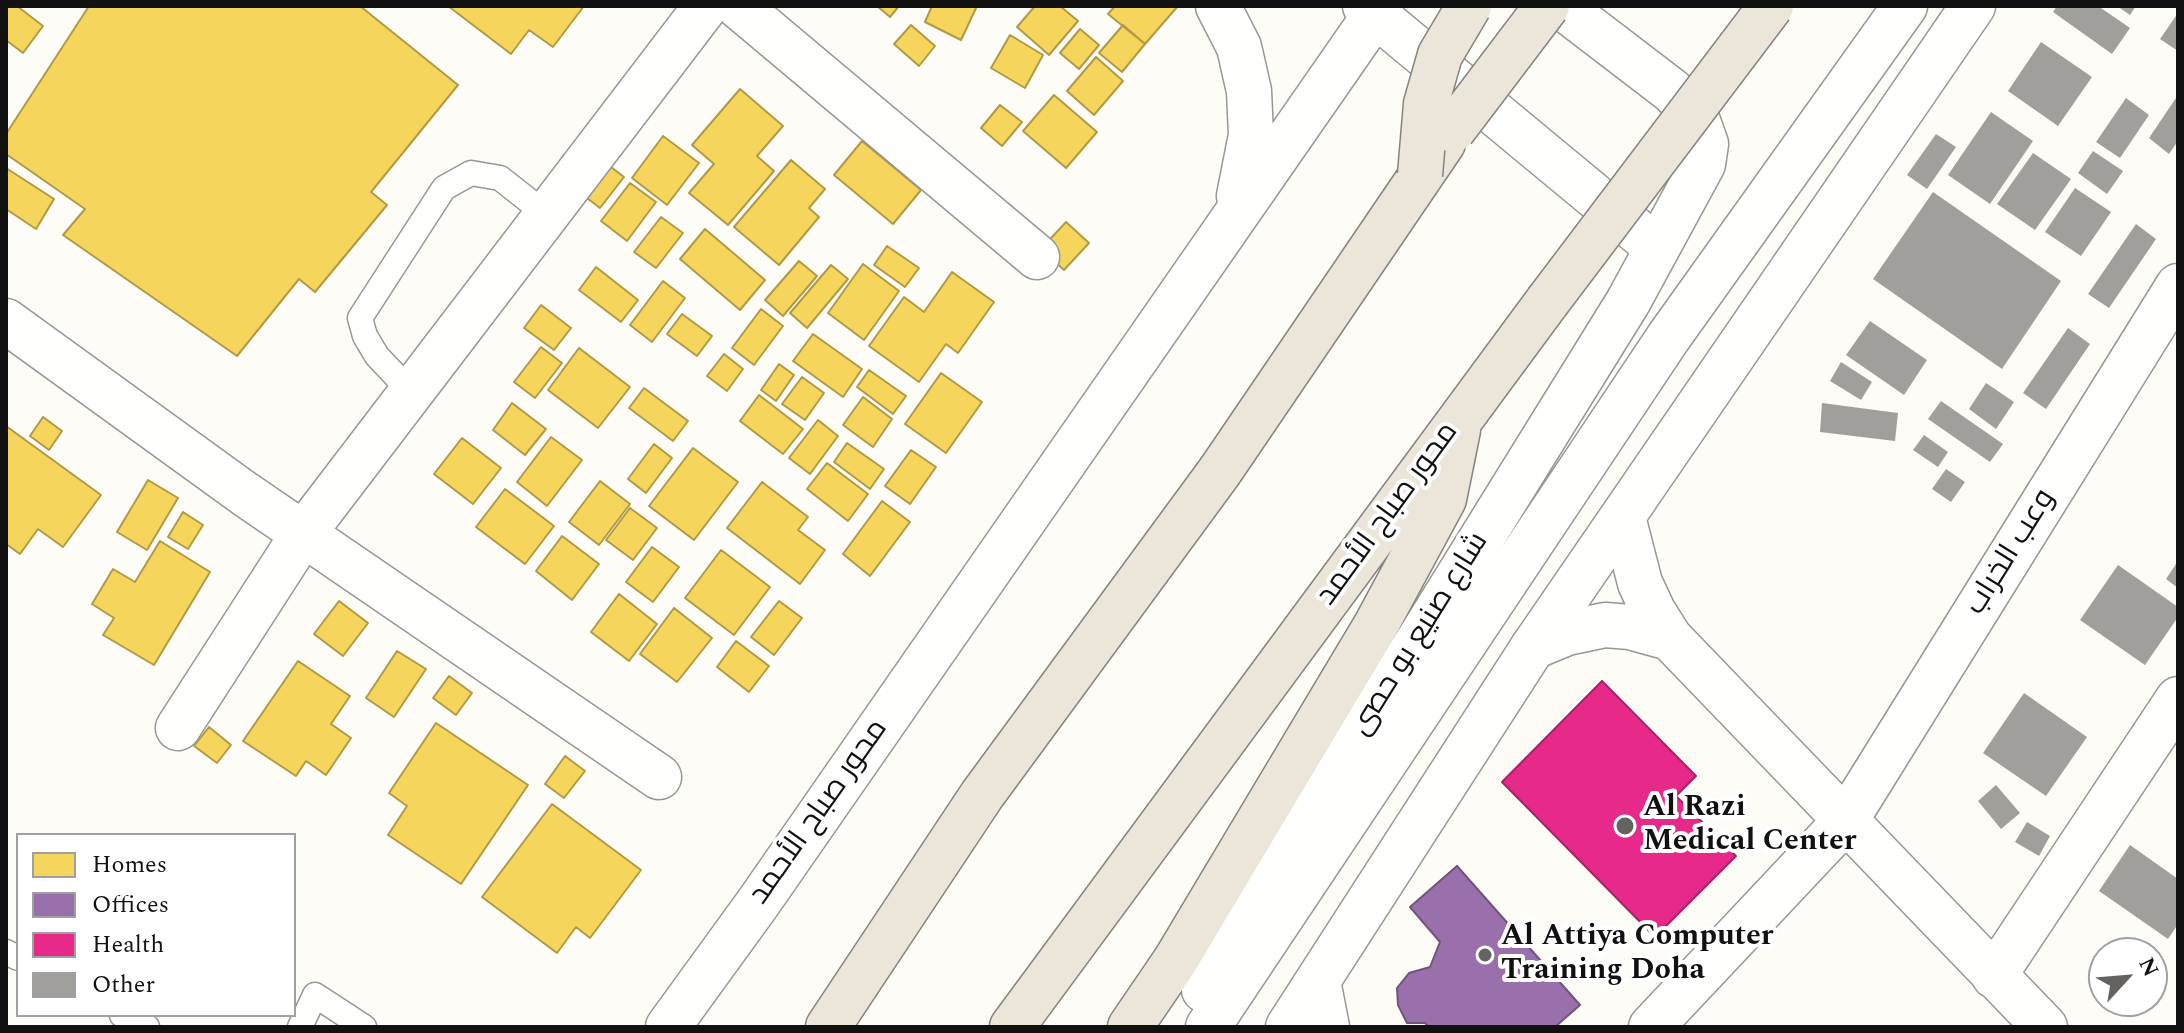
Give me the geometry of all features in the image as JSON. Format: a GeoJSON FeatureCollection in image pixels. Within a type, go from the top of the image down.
{"type":"FeatureCollection","features":[{"type":"Feature","properties":{"kind":"highway"},"geometry":{"type":"LineString","coordinates":[[1420,175],[1426,104],[1440,55],[1469,6]]}},
{"type":"Feature","properties":{"kind":"highway"},"geometry":{"type":"LineString","coordinates":[[828,1027],[982,795],[1220,471],[1420,175],[1547,6]]}},
{"type":"Feature","properties":{"kind":"highway","name":"محور صباح الأحمد"},"geometry":{"type":"LineString","coordinates":[[1012,1027],[1461,416],[1771,6]]}},
{"type":"Feature","properties":{"kind":"highway"},"geometry":{"type":"LineString","coordinates":[[1130,1027],[1175,961],[1376,625],[1444,499],[1461,416]]}},
{"type":"Feature","properties":{"kind":"street"},"geometry":{"type":"LineString","coordinates":[[178,728],[303,534],[706,6]]}},
{"type":"Feature","properties":{"kind":"street"},"geometry":{"type":"LineString","coordinates":[[738,6],[1037,257]]}},
{"type":"Feature","properties":{"kind":"street"},"geometry":{"type":"LineString","coordinates":[[1218,6],[1239,47],[1249,91],[1251,135],[1236,214]]}},
{"type":"Feature","properties":{"kind":"street","name":"شارع صنيع بو حصى"},"geometry":{"type":"LineString","coordinates":[[1193,1027],[1204,990],[1241,919],[1628,302],[1703,164],[1706,144],[1696,116],[1672,91],[1561,6]]}},
{"type":"Feature","properties":{"kind":"street"},"geometry":{"type":"LineString","coordinates":[[1208,1027],[1668,338],[1905,6]]}},
{"type":"Feature","properties":{"kind":"street"},"geometry":{"type":"LineString","coordinates":[[1288,1027],[1533,647],[1973,6]]}},
{"type":"Feature","properties":{"kind":"street"},"geometry":{"type":"LineString","coordinates":[[1374,9],[1657,247],[1688,263],[1722,265]]}},
{"type":"Feature","properties":{"kind":"street","name":"محور صباح الأحمد"},"geometry":{"type":"LineString","coordinates":[[668,1027],[758,903],[1236,214],[1374,9]]}},
{"type":"Feature","properties":{"kind":"street","name":"وعب الخراب"},"geometry":{"type":"LineString","coordinates":[[1651,1027],[1846,820],[2178,286]]}},
{"type":"Feature","properties":{"kind":"street"},"geometry":{"type":"LineString","coordinates":[[6,321],[303,534],[659,777]]}},
{"type":"Feature","properties":{"kind":"street"},"geometry":{"type":"LineString","coordinates":[[1623,517],[1640,583],[1670,638],[2045,1027]]}},
{"type":"Feature","properties":{"kind":"street"},"geometry":{"type":"LineString","coordinates":[[1533,647],[1567,633],[1605,625],[1630,627],[1670,638]]}},
{"type":"Feature","properties":{"kind":"street"},"geometry":{"type":"LineString","coordinates":[[1994,976],[2178,699]]}},
{"type":"Feature","properties":{"kind":"street"},"geometry":{"type":"LineString","coordinates":[[1318,981],[1327,1027]]}},
{"type":"Feature","properties":{"kind":"lane"},"geometry":{"type":"LineString","coordinates":[[411,392],[377,356],[365,336],[360,318],[444,188],[471,173],[500,178],[547,215]]}},
{"type":"Feature","properties":{"kind":"lane"},"geometry":{"type":"LineString","coordinates":[[300,1027],[315,995],[364,1027]]}},
{"type":"Feature","properties":{"kind":"lane"},"geometry":{"type":"LineString","coordinates":[[126,1017],[147,1027]]}},
{"type":"Feature","properties":{"kind":"building: Homes"},"geometry":{"type":"Polygon","coordinates":[[[6,6],[17,6],[43,26],[23,53],[6,40],[6,6]]]}},
{"type":"Feature","properties":{"kind":"building: Homes"},"geometry":{"type":"Polygon","coordinates":[[[89,6],[360,6],[458,85],[371,192],[387,205],[315,292],[299,279],[237,356],[63,235],[85,209],[6,154],[6,134],[89,6]]]}},
{"type":"Feature","properties":{"kind":"building: Homes"},"geometry":{"type":"Polygon","coordinates":[[[448,6],[584,6],[553,47],[529,30],[511,54],[448,6]]]}},
{"type":"Feature","properties":{"kind":"building: Homes"},"geometry":{"type":"Polygon","coordinates":[[[877,6],[899,6],[890,17],[877,6]]]}},
{"type":"Feature","properties":{"kind":"building: Homes"},"geometry":{"type":"Polygon","coordinates":[[[932,6],[977,6],[961,40],[925,22],[932,6]]]}},
{"type":"Feature","properties":{"kind":"building: Homes"},"geometry":{"type":"Polygon","coordinates":[[[1035,6],[1060,6],[1078,21],[1049,55],[1017,27],[1035,6]]]}},
{"type":"Feature","properties":{"kind":"building: Homes"},"geometry":{"type":"Polygon","coordinates":[[[1115,6],[1178,6],[1145,44],[1108,14],[1115,6]]]}},
{"type":"Feature","properties":{"kind":"building: Homes"},"geometry":{"type":"Polygon","coordinates":[[[911,25],[935,46],[919,66],[894,44],[911,25]]]}},
{"type":"Feature","properties":{"kind":"building: Homes"},"geometry":{"type":"Polygon","coordinates":[[[1123,25],[1145,44],[1122,72],[1099,53],[1123,25]]]}},
{"type":"Feature","properties":{"kind":"building: Homes"},"geometry":{"type":"Polygon","coordinates":[[[1080,29],[1099,45],[1079,69],[1060,53],[1080,29]]]}},
{"type":"Feature","properties":{"kind":"building: Homes"},"geometry":{"type":"Polygon","coordinates":[[[1010,35],[1043,55],[1025,88],[991,68],[1010,35]]]}},
{"type":"Feature","properties":{"kind":"building: Homes"},"geometry":{"type":"Polygon","coordinates":[[[1096,57],[1123,81],[1094,115],[1067,91],[1096,57]]]}},
{"type":"Feature","properties":{"kind":"building: Homes"},"geometry":{"type":"Polygon","coordinates":[[[740,89],[783,126],[757,156],[774,171],[728,225],[689,193],[714,164],[692,145],[740,89]]]}},
{"type":"Feature","properties":{"kind":"building: Homes"},"geometry":{"type":"Polygon","coordinates":[[[1054,95],[1097,132],[1066,168],[1023,131],[1054,95]]]}},
{"type":"Feature","properties":{"kind":"building: Homes"},"geometry":{"type":"Polygon","coordinates":[[[1000,105],[1022,122],[1002,146],[981,128],[1000,105]]]}},
{"type":"Feature","properties":{"kind":"building: Homes"},"geometry":{"type":"Polygon","coordinates":[[[663,136],[699,163],[667,205],[632,178],[663,136]]]}},
{"type":"Feature","properties":{"kind":"building: Homes"},"geometry":{"type":"Polygon","coordinates":[[[862,141],[921,190],[893,224],[834,175],[862,141]]]}},
{"type":"Feature","properties":{"kind":"building: Homes"},"geometry":{"type":"Polygon","coordinates":[[[791,160],[825,189],[809,208],[819,217],[779,265],[734,227],[791,160]]]}},
{"type":"Feature","properties":{"kind":"building: Homes"},"geometry":{"type":"Polygon","coordinates":[[[607,164],[624,177],[600,208],[583,195],[607,164]]]}},
{"type":"Feature","properties":{"kind":"building: Homes"},"geometry":{"type":"Polygon","coordinates":[[[6,168],[54,199],[36,229],[6,209],[6,168]]]}},
{"type":"Feature","properties":{"kind":"building: Homes"},"geometry":{"type":"Polygon","coordinates":[[[630,183],[656,202],[627,241],[601,221],[630,183]]]}},
{"type":"Feature","properties":{"kind":"building: Homes"},"geometry":{"type":"Polygon","coordinates":[[[661,217],[683,233],[656,268],[634,252],[661,217]]]}},
{"type":"Feature","properties":{"kind":"building: Homes"},"geometry":{"type":"Polygon","coordinates":[[[1066,222],[1089,243],[1064,270],[1041,249],[1066,222]]]}},
{"type":"Feature","properties":{"kind":"building: Homes"},"geometry":{"type":"Polygon","coordinates":[[[705,229],[765,280],[740,310],[680,259],[705,229]]]}},
{"type":"Feature","properties":{"kind":"building: Homes"},"geometry":{"type":"Polygon","coordinates":[[[887,246],[919,268],[905,287],[874,265],[887,246]]]}},
{"type":"Feature","properties":{"kind":"building: Homes"},"geometry":{"type":"Polygon","coordinates":[[[799,261],[817,276],[783,316],[765,300],[799,261]]]}},
{"type":"Feature","properties":{"kind":"building: Homes"},"geometry":{"type":"Polygon","coordinates":[[[863,264],[899,291],[864,340],[828,313],[863,264]]]}},
{"type":"Feature","properties":{"kind":"building: Homes"},"geometry":{"type":"Polygon","coordinates":[[[831,265],[848,279],[807,328],[790,313],[831,265]]]}},
{"type":"Feature","properties":{"kind":"building: Homes"},"geometry":{"type":"Polygon","coordinates":[[[596,267],[638,300],[621,322],[579,290],[596,267]]]}},
{"type":"Feature","properties":{"kind":"building: Homes"},"geometry":{"type":"Polygon","coordinates":[[[952,272],[994,302],[958,353],[946,344],[919,382],[869,346],[904,297],[924,312],[952,272]]]}},
{"type":"Feature","properties":{"kind":"building: Homes"},"geometry":{"type":"Polygon","coordinates":[[[663,281],[685,298],[652,342],[630,325],[663,281]]]}},
{"type":"Feature","properties":{"kind":"building: Homes"},"geometry":{"type":"Polygon","coordinates":[[[541,305],[571,328],[554,350],[524,328],[541,305]]]}},
{"type":"Feature","properties":{"kind":"building: Homes"},"geometry":{"type":"Polygon","coordinates":[[[761,309],[783,326],[754,365],[732,348],[761,309]]]}},
{"type":"Feature","properties":{"kind":"building: Homes"},"geometry":{"type":"Polygon","coordinates":[[[682,314],[712,336],[697,356],[667,334],[682,314]]]}},
{"type":"Feature","properties":{"kind":"building: Homes"},"geometry":{"type":"Polygon","coordinates":[[[813,334],[862,369],[843,397],[793,361],[813,334]]]}},
{"type":"Feature","properties":{"kind":"building: Homes"},"geometry":{"type":"Polygon","coordinates":[[[541,347],[562,363],[535,398],[514,382],[541,347]]]}},
{"type":"Feature","properties":{"kind":"building: Homes"},"geometry":{"type":"Polygon","coordinates":[[[579,348],[630,387],[598,428],[548,390],[579,348]]]}},
{"type":"Feature","properties":{"kind":"building: Homes"},"geometry":{"type":"Polygon","coordinates":[[[724,354],[743,369],[727,391],[707,376],[724,354]]]}},
{"type":"Feature","properties":{"kind":"building: Homes"},"geometry":{"type":"Polygon","coordinates":[[[779,364],[794,375],[776,401],[761,390],[779,364]]]}},
{"type":"Feature","properties":{"kind":"building: Homes"},"geometry":{"type":"Polygon","coordinates":[[[869,370],[906,396],[893,414],[857,387],[869,370]]]}},
{"type":"Feature","properties":{"kind":"building: Homes"},"geometry":{"type":"Polygon","coordinates":[[[941,373],[982,402],[946,453],[905,424],[941,373]]]}},
{"type":"Feature","properties":{"kind":"building: Homes"},"geometry":{"type":"Polygon","coordinates":[[[802,377],[824,393],[805,420],[782,404],[802,377]]]}},
{"type":"Feature","properties":{"kind":"building: Homes"},"geometry":{"type":"Polygon","coordinates":[[[644,388],[688,421],[673,441],[629,408],[644,388]]]}},
{"type":"Feature","properties":{"kind":"building: Homes"},"geometry":{"type":"Polygon","coordinates":[[[759,395],[803,429],[783,454],[740,421],[759,395]]]}},
{"type":"Feature","properties":{"kind":"building: Homes"},"geometry":{"type":"Polygon","coordinates":[[[863,397],[892,419],[873,447],[843,425],[863,397]]]}},
{"type":"Feature","properties":{"kind":"building: Homes"},"geometry":{"type":"Polygon","coordinates":[[[512,403],[546,429],[525,455],[493,430],[512,403]]]}},
{"type":"Feature","properties":{"kind":"building: Homes"},"geometry":{"type":"Polygon","coordinates":[[[43,417],[62,431],[49,450],[30,436],[43,417]]]}},
{"type":"Feature","properties":{"kind":"building: Homes"},"geometry":{"type":"Polygon","coordinates":[[[818,420],[838,436],[810,474],[789,458],[818,420]]]}},
{"type":"Feature","properties":{"kind":"building: Homes"},"geometry":{"type":"Polygon","coordinates":[[[6,426],[101,495],[63,547],[38,529],[20,554],[6,544],[6,426]]]}},
{"type":"Feature","properties":{"kind":"building: Homes"},"geometry":{"type":"Polygon","coordinates":[[[551,437],[582,460],[547,506],[517,482],[551,437]]]}},
{"type":"Feature","properties":{"kind":"building: Homes"},"geometry":{"type":"Polygon","coordinates":[[[462,438],[501,468],[473,504],[434,474],[462,438]]]}},
{"type":"Feature","properties":{"kind":"building: Homes"},"geometry":{"type":"Polygon","coordinates":[[[847,443],[884,469],[870,489],[834,462],[847,443]]]}},
{"type":"Feature","properties":{"kind":"building: Homes"},"geometry":{"type":"Polygon","coordinates":[[[654,444],[672,458],[646,493],[628,479],[654,444]]]}},
{"type":"Feature","properties":{"kind":"building: Homes"},"geometry":{"type":"Polygon","coordinates":[[[693,448],[738,482],[694,540],[649,506],[693,448]]]}},
{"type":"Feature","properties":{"kind":"building: Homes"},"geometry":{"type":"Polygon","coordinates":[[[911,450],[936,467],[910,504],[885,486],[911,450]]]}},
{"type":"Feature","properties":{"kind":"building: Homes"},"geometry":{"type":"Polygon","coordinates":[[[827,463],[868,494],[848,521],[807,489],[827,463]]]}},
{"type":"Feature","properties":{"kind":"building: Homes"},"geometry":{"type":"Polygon","coordinates":[[[148,480],[178,498],[147,550],[117,532],[148,480]]]}},
{"type":"Feature","properties":{"kind":"building: Homes"},"geometry":{"type":"Polygon","coordinates":[[[600,481],[630,504],[599,545],[569,522],[600,481]]]}},
{"type":"Feature","properties":{"kind":"building: Homes"},"geometry":{"type":"Polygon","coordinates":[[[762,482],[808,517],[798,530],[825,550],[800,584],[727,528],[762,482]]]}},
{"type":"Feature","properties":{"kind":"building: Homes"},"geometry":{"type":"Polygon","coordinates":[[[505,489],[554,526],[525,564],[476,527],[505,489]]]}},
{"type":"Feature","properties":{"kind":"building: Homes"},"geometry":{"type":"Polygon","coordinates":[[[882,501],[910,522],[870,576],[843,554],[882,501]]]}},
{"type":"Feature","properties":{"kind":"building: Homes"},"geometry":{"type":"Polygon","coordinates":[[[630,508],[657,528],[633,560],[606,540],[630,508]]]}},
{"type":"Feature","properties":{"kind":"building: Homes"},"geometry":{"type":"Polygon","coordinates":[[[183,512],[203,525],[188,549],[168,537],[183,512]]]}},
{"type":"Feature","properties":{"kind":"building: Homes"},"geometry":{"type":"Polygon","coordinates":[[[562,536],[599,564],[572,600],[536,571],[562,536]]]}},
{"type":"Feature","properties":{"kind":"building: Homes"},"geometry":{"type":"Polygon","coordinates":[[[160,541],[210,572],[154,665],[103,635],[114,618],[92,604],[113,569],[135,582],[160,541]]]}},
{"type":"Feature","properties":{"kind":"building: Homes"},"geometry":{"type":"Polygon","coordinates":[[[652,547],[679,567],[653,602],[626,582],[652,547]]]}},
{"type":"Feature","properties":{"kind":"building: Homes"},"geometry":{"type":"Polygon","coordinates":[[[721,550],[770,587],[734,635],[685,598],[721,550]]]}},
{"type":"Feature","properties":{"kind":"building: Homes"},"geometry":{"type":"Polygon","coordinates":[[[619,594],[657,624],[629,661],[591,632],[619,594]]]}},
{"type":"Feature","properties":{"kind":"building: Homes"},"geometry":{"type":"Polygon","coordinates":[[[339,601],[368,623],[343,656],[314,634],[339,601]]]}},
{"type":"Feature","properties":{"kind":"building: Homes"},"geometry":{"type":"Polygon","coordinates":[[[779,601],[802,618],[774,655],[751,637],[779,601]]]}},
{"type":"Feature","properties":{"kind":"building: Homes"},"geometry":{"type":"Polygon","coordinates":[[[674,608],[712,638],[677,682],[640,654],[674,608]]]}},
{"type":"Feature","properties":{"kind":"building: Homes"},"geometry":{"type":"Polygon","coordinates":[[[736,641],[769,666],[749,692],[717,667],[736,641]]]}},
{"type":"Feature","properties":{"kind":"building: Homes"},"geometry":{"type":"Polygon","coordinates":[[[397,651],[426,669],[394,717],[366,698],[397,651]]]}},
{"type":"Feature","properties":{"kind":"building: Homes"},"geometry":{"type":"Polygon","coordinates":[[[298,661],[350,696],[331,724],[351,738],[326,775],[306,761],[296,776],[243,741],[298,661]]]}},
{"type":"Feature","properties":{"kind":"building: Homes"},"geometry":{"type":"Polygon","coordinates":[[[449,676],[472,693],[456,715],[433,698],[449,676]]]}},
{"type":"Feature","properties":{"kind":"building: Homes"},"geometry":{"type":"Polygon","coordinates":[[[436,723],[528,785],[461,884],[388,835],[407,806],[389,793],[436,723]]]}},
{"type":"Feature","properties":{"kind":"building: Homes"},"geometry":{"type":"Polygon","coordinates":[[[209,727],[231,745],[217,763],[194,746],[209,727]]]}},
{"type":"Feature","properties":{"kind":"building: Homes"},"geometry":{"type":"Polygon","coordinates":[[[565,756],[585,771],[564,798],[545,784],[565,756]]]}},
{"type":"Feature","properties":{"kind":"building: Homes"},"geometry":{"type":"Polygon","coordinates":[[[552,804],[641,870],[590,938],[576,927],[557,953],[482,897],[552,804]]]}},
{"type":"Feature","properties":{"kind":"building: Offices","name":"Al Attiya Computer Training Doha"},"geometry":{"type":"Polygon","coordinates":[[[1457,866],[1580,1005],[1555,1027],[1429,1027],[1425,1023],[1407,1023],[1398,1005],[1397,988],[1409,973],[1430,967],[1440,942],[1410,907],[1457,866]]]}},
{"type":"Feature","properties":{"kind":"building: Health","name":"Al Razi Medical Center"},"geometry":{"type":"Polygon","coordinates":[[[1602,681],[1696,776],[1676,796],[1736,856],[1655,937],[1502,782],[1602,681]]]}},
{"type":"Feature","properties":{"kind":"building: Other"},"geometry":{"type":"Polygon","coordinates":[[[2057,6],[2098,6],[2130,28],[2112,54],[2053,12],[2057,6]]]}},
{"type":"Feature","properties":{"kind":"building: Other"},"geometry":{"type":"Polygon","coordinates":[[[2117,6],[2136,6],[2130,15],[2117,6]]]}},
{"type":"Feature","properties":{"kind":"building: Other"},"geometry":{"type":"Polygon","coordinates":[[[2178,13],[2178,51],[2160,39],[2178,13]]]}},
{"type":"Feature","properties":{"kind":"building: Other"},"geometry":{"type":"Polygon","coordinates":[[[2041,42],[2092,77],[2058,126],[2008,91],[2041,42]]]}},
{"type":"Feature","properties":{"kind":"building: Other"},"geometry":{"type":"Polygon","coordinates":[[[2178,95],[2178,141],[2169,154],[2149,138],[2178,95]]]}},
{"type":"Feature","properties":{"kind":"building: Other"},"geometry":{"type":"Polygon","coordinates":[[[2126,98],[2149,115],[2120,158],[2096,142],[2126,98]]]}},
{"type":"Feature","properties":{"kind":"building: Other"},"geometry":{"type":"Polygon","coordinates":[[[1991,112],[2033,141],[1990,204],[1948,175],[1991,112]]]}},
{"type":"Feature","properties":{"kind":"building: Other"},"geometry":{"type":"Polygon","coordinates":[[[1936,134],[1956,147],[1927,189],[1907,175],[1936,134]]]}},
{"type":"Feature","properties":{"kind":"building: Other"},"geometry":{"type":"Polygon","coordinates":[[[2093,151],[2123,171],[2107,194],[2078,173],[2093,151]]]}},
{"type":"Feature","properties":{"kind":"building: Other"},"geometry":{"type":"Polygon","coordinates":[[[2033,153],[2071,179],[2035,230],[1997,204],[2033,153]]]}},
{"type":"Feature","properties":{"kind":"building: Other"},"geometry":{"type":"Polygon","coordinates":[[[2075,188],[2111,212],[2081,256],[2045,232],[2075,188]]]}},
{"type":"Feature","properties":{"kind":"building: Other"},"geometry":{"type":"Polygon","coordinates":[[[1933,192],[2061,281],[2002,369],[1873,279],[1933,192]]]}},
{"type":"Feature","properties":{"kind":"building: Other"},"geometry":{"type":"Polygon","coordinates":[[[2136,224],[2156,239],[2109,308],[2088,294],[2136,224]]]}},
{"type":"Feature","properties":{"kind":"building: Other"},"geometry":{"type":"Polygon","coordinates":[[[1870,321],[1927,360],[1904,395],[1846,355],[1870,321]]]}},
{"type":"Feature","properties":{"kind":"building: Other"},"geometry":{"type":"Polygon","coordinates":[[[2068,328],[2090,344],[2046,409],[2023,393],[2068,328]]]}},
{"type":"Feature","properties":{"kind":"building: Other"},"geometry":{"type":"Polygon","coordinates":[[[1841,362],[1872,382],[1861,400],[1830,381],[1841,362]]]}},
{"type":"Feature","properties":{"kind":"building: Other"},"geometry":{"type":"Polygon","coordinates":[[[1986,383],[2014,402],[1996,429],[1969,409],[1986,383]]]}},
{"type":"Feature","properties":{"kind":"building: Other"},"geometry":{"type":"Polygon","coordinates":[[[1941,401],[2003,444],[1990,462],[1928,419],[1941,401]]]}},
{"type":"Feature","properties":{"kind":"building: Other"},"geometry":{"type":"Polygon","coordinates":[[[1822,403],[1898,413],[1895,441],[1820,432],[1822,403]]]}},
{"type":"Feature","properties":{"kind":"building: Other"},"geometry":{"type":"Polygon","coordinates":[[[1924,435],[1948,452],[1938,467],[1913,450],[1924,435]]]}},
{"type":"Feature","properties":{"kind":"building: Other"},"geometry":{"type":"Polygon","coordinates":[[[1946,469],[1965,482],[1951,502],[1932,489],[1946,469]]]}},
{"type":"Feature","properties":{"kind":"building: Other"},"geometry":{"type":"Polygon","coordinates":[[[2178,561],[2178,588],[2166,579],[2178,561]]]}},
{"type":"Feature","properties":{"kind":"building: Other"},"geometry":{"type":"Polygon","coordinates":[[[2118,565],[2178,607],[2178,617],[2145,665],[2080,620],[2118,565]]]}},
{"type":"Feature","properties":{"kind":"building: Other"},"geometry":{"type":"Polygon","coordinates":[[[2024,693],[2087,737],[2046,796],[1983,753],[2024,693]]]}},
{"type":"Feature","properties":{"kind":"building: Other"},"geometry":{"type":"Polygon","coordinates":[[[1996,785],[2020,813],[2001,829],[1978,801],[1996,785]]]}},
{"type":"Feature","properties":{"kind":"building: Other"},"geometry":{"type":"Polygon","coordinates":[[[2027,822],[2050,836],[2039,856],[2015,842],[2027,822]]]}},
{"type":"Feature","properties":{"kind":"building: Other"},"geometry":{"type":"Polygon","coordinates":[[[2130,845],[2178,879],[2178,924],[2168,939],[2099,891],[2130,845]]]}},
{"type":"Feature","properties":{"kind":"place","name":"Al Razi Medical Center"},"geometry":{"type":"Point","coordinates":[1625,826]}},
{"type":"Feature","properties":{"kind":"place","name":"Al Attiya Computer Training Doha"},"geometry":{"type":"Point","coordinates":[1485,955]}}]}
